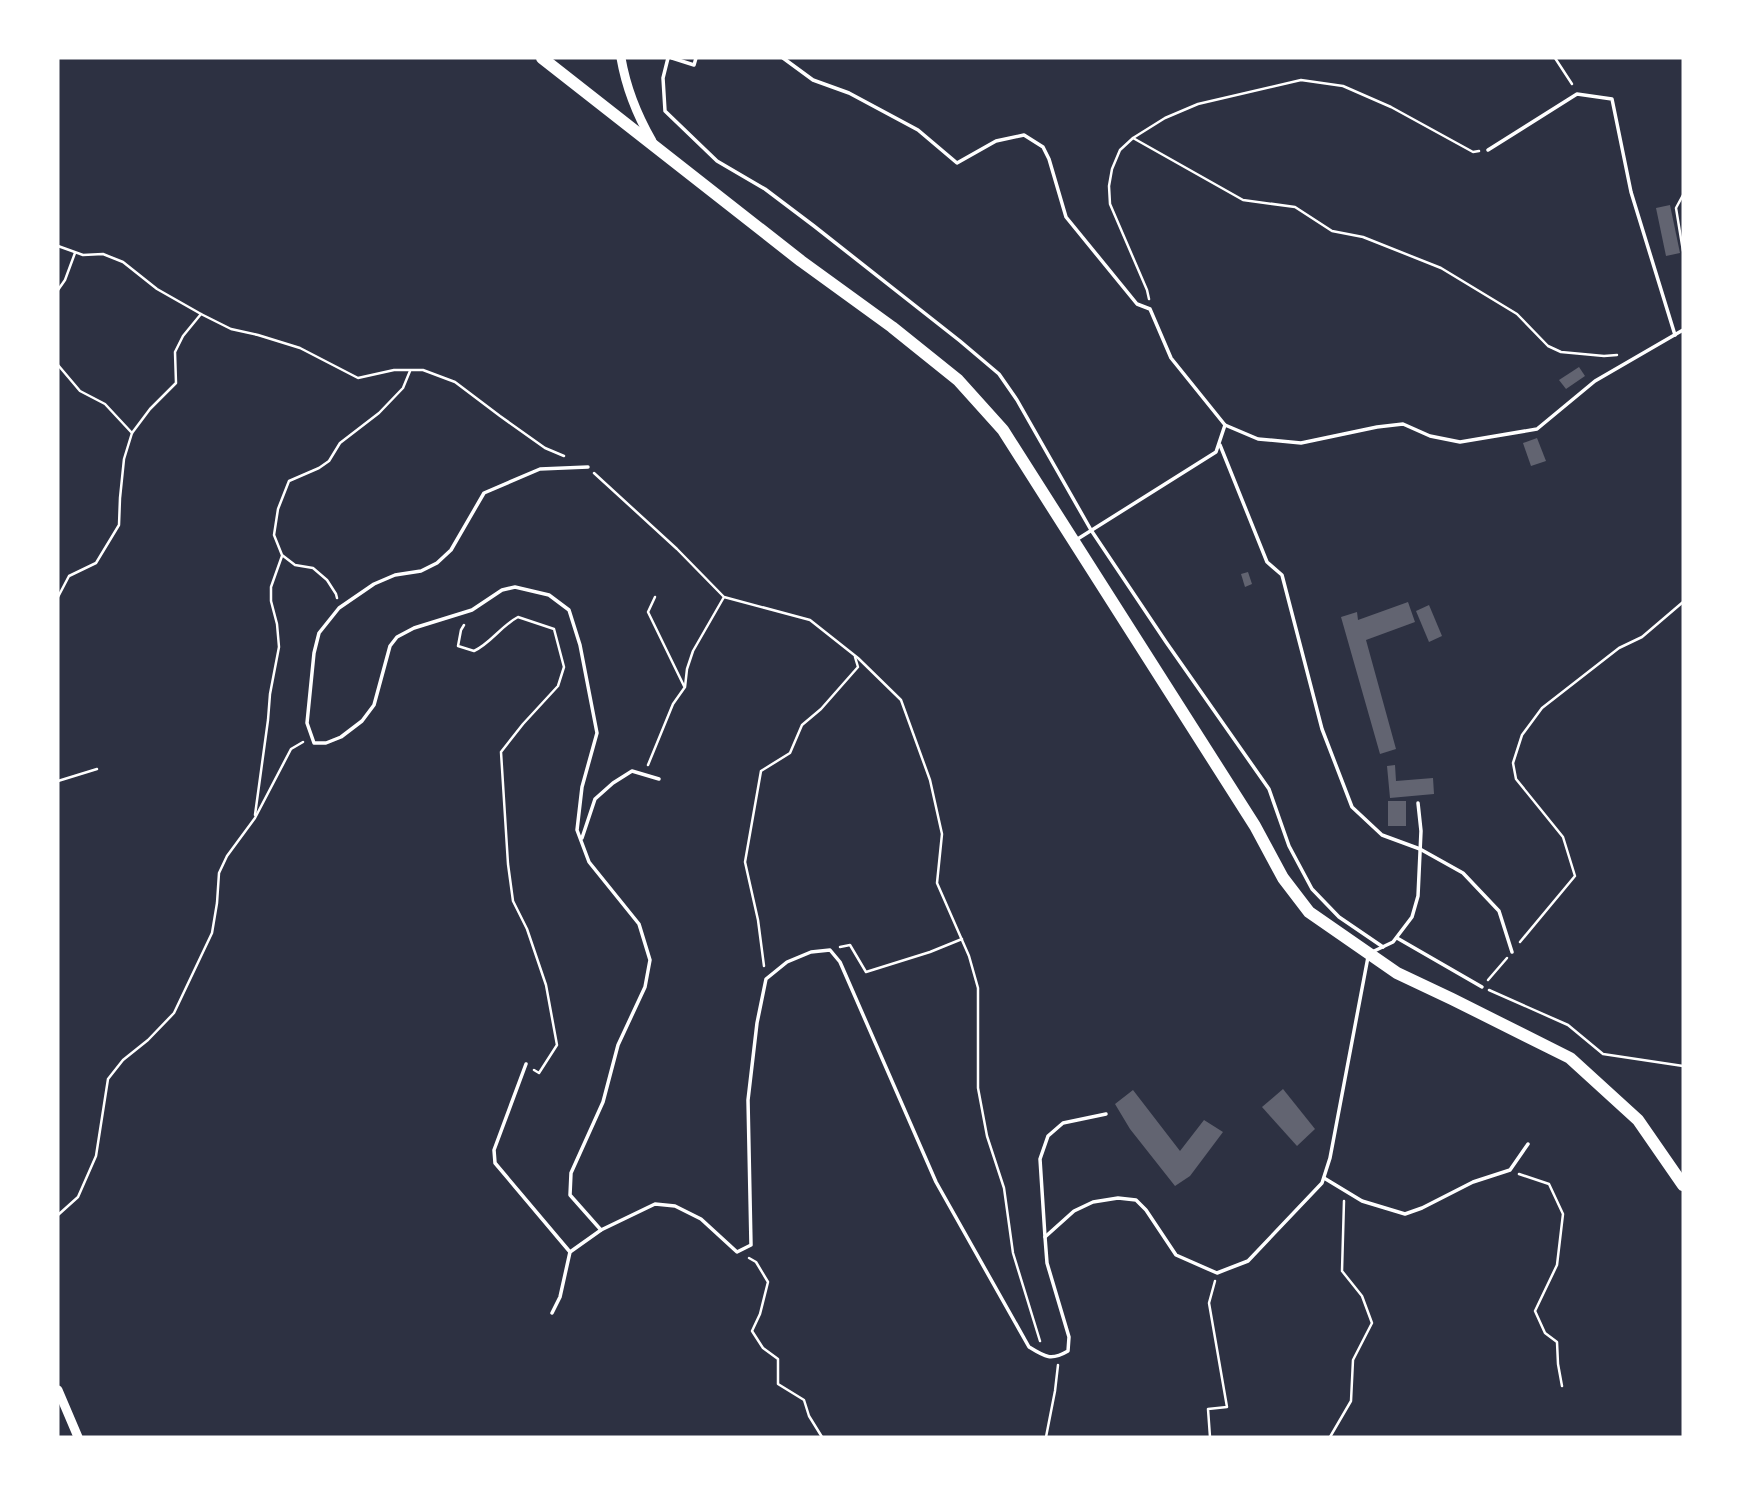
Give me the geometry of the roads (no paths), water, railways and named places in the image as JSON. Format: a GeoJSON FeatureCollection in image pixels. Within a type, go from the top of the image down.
{"type":"FeatureCollection","features":[{"type":"Feature","properties":{"kind":"highway"},"geometry":{"type":"LineString","coordinates":[[541,58],[958,380],[1003,430],[1255,826],[1283,878],[1309,912],[1397,973],[1570,1058],[1638,1120],[1683,1185]]}},
{"type":"Feature","properties":{"kind":"street"},"geometry":{"type":"LineString","coordinates":[[621,58],[632,101],[657,150]]}},
{"type":"Feature","properties":{"kind":"street"},"geometry":{"type":"LineString","coordinates":[[58,1391],[78,1437]]}},
{"type":"Feature","properties":{"kind":"lane"},"geometry":{"type":"LineString","coordinates":[[696,58],[694,65],[670,58],[663,78],[664,111],[717,161],[765,189],[814,226],[999,374],[1017,400],[1091,530],[1269,789],[1289,846],[1312,889],[1339,917],[1383,947]]}},
{"type":"Feature","properties":{"kind":"lane"},"geometry":{"type":"LineString","coordinates":[[783,58],[813,80],[849,93],[918,130],[957,163],[996,141],[1024,135],[1043,147],[1066,217],[1137,304],[1150,309],[1171,358],[1225,425],[1258,439],[1301,443],[1402,424],[1430,436],[1460,442],[1537,429],[1595,381],[1683,330]]}},
{"type":"Feature","properties":{"kind":"lane"},"geometry":{"type":"LineString","coordinates":[[1488,150],[1577,93],[1612,99],[1631,192],[1675,335]]}},
{"type":"Feature","properties":{"kind":"lane"},"geometry":{"type":"LineString","coordinates":[[1074,541],[1216,452],[1225,425]]}},
{"type":"Feature","properties":{"kind":"lane"},"geometry":{"type":"LineString","coordinates":[[1219,443],[1267,562],[1282,575],[1322,729],[1352,807],[1382,835],[1420,849],[1463,873],[1499,911],[1512,952]]}},
{"type":"Feature","properties":{"kind":"lane"},"geometry":{"type":"LineString","coordinates":[[588,467],[540,469],[484,493],[451,550],[437,563],[421,571],[395,575],[374,584],[339,608],[319,634],[314,653],[307,723],[314,743],[326,743],[341,737],[362,721],[374,705],[390,646],[397,637],[414,628],[472,611],[502,590],[515,587],[549,595],[569,610],[580,645],[597,733],[582,787],[577,830],[589,862],[639,924],[650,960],[645,987],[618,1045],[603,1102],[571,1173],[570,1195],[601,1230]]}},
{"type":"Feature","properties":{"kind":"lane"},"geometry":{"type":"LineString","coordinates":[[581,840],[595,799],[613,783],[632,771],[659,779]]}},
{"type":"Feature","properties":{"kind":"lane"},"geometry":{"type":"LineString","coordinates":[[1045,1237],[1074,1211],[1093,1202],[1118,1198],[1136,1200],[1146,1210],[1176,1255],[1217,1273],[1248,1261],[1322,1183],[1330,1158],[1368,954],[1394,942],[1412,917],[1418,896],[1421,831],[1418,803]]}},
{"type":"Feature","properties":{"kind":"lane"},"geometry":{"type":"LineString","coordinates":[[1397,938],[1482,987]]}},
{"type":"Feature","properties":{"kind":"lane"},"geometry":{"type":"LineString","coordinates":[[552,1313],[560,1297],[570,1252],[601,1230],[654,1204],[676,1206],[701,1219],[737,1252],[751,1245],[748,1100],[757,1023],[766,979],[787,962],[811,952],[830,950],[839,962],[936,1182],[1029,1347],[1046,1357],[1059,1356],[1068,1351],[1069,1337],[1047,1263],[1040,1159],[1048,1136],[1063,1123],[1106,1114]]}},
{"type":"Feature","properties":{"kind":"lane"},"geometry":{"type":"LineString","coordinates":[[526,1064],[494,1150],[495,1163],[570,1252]]}},
{"type":"Feature","properties":{"kind":"lane"},"geometry":{"type":"LineString","coordinates":[[1324,1178],[1362,1201],[1405,1213],[1422,1208],[1473,1182],[1510,1170],[1528,1144]]}}]}
